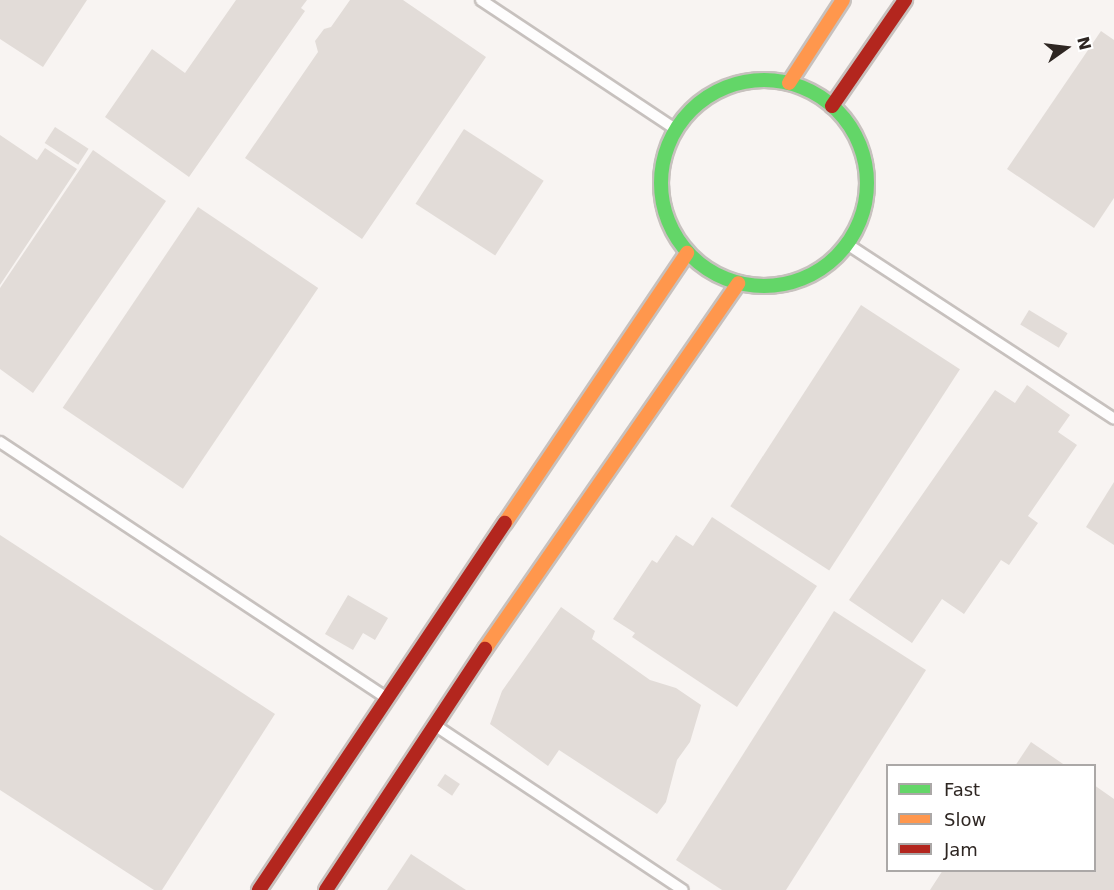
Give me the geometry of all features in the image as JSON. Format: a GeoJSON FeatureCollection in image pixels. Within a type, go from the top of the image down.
{"type":"FeatureCollection","features":[{"type":"Feature","properties":{"kind":"street"},"geometry":{"type":"LineString","coordinates":[[789,83],[843,0]]}},
{"type":"Feature","properties":{"kind":"street"},"geometry":{"type":"LineString","coordinates":[[832,106],[905,0]]}},
{"type":"Feature","properties":{"kind":"street"},"geometry":{"type":"LineString","coordinates":[[772,79],[789,83],[801,86],[832,106],[843,116],[860,146],[867,180],[862,213],[847,244],[825,266],[798,280],[768,286],[738,283],[710,271],[687,253],[669,225],[661,193],[663,160],[675,129],[693,107],[717,90],[744,81],[772,79]]}},
{"type":"Feature","properties":{"kind":"street"},"geometry":{"type":"LineString","coordinates":[[259,890],[385,698],[687,253]]}},
{"type":"Feature","properties":{"kind":"street"},"geometry":{"type":"LineString","coordinates":[[327,890],[434,724],[738,283]]}},
{"type":"Feature","properties":{"kind":"lane"},"geometry":{"type":"LineString","coordinates":[[481,0],[675,129]]}},
{"type":"Feature","properties":{"kind":"lane"},"geometry":{"type":"LineString","coordinates":[[847,244],[1114,419]]}},
{"type":"Feature","properties":{"kind":"lane"},"geometry":{"type":"LineString","coordinates":[[0,442],[385,698]]}},
{"type":"Feature","properties":{"kind":"lane"},"geometry":{"type":"LineString","coordinates":[[434,724],[683,890]]}},
{"type":"Feature","properties":{"kind":"building"},"geometry":{"type":"Polygon","coordinates":[[[0,0],[87,0],[43,67],[0,39],[0,0]]]}},
{"type":"Feature","properties":{"kind":"building"},"geometry":{"type":"Polygon","coordinates":[[[236,0],[307,0],[301,8],[305,11],[189,177],[105,117],[152,49],[185,73],[236,0]]]}},
{"type":"Feature","properties":{"kind":"building"},"geometry":{"type":"Polygon","coordinates":[[[350,0],[403,0],[486,57],[362,239],[245,158],[318,52],[315,41],[324,29],[331,27],[350,0]]]}},
{"type":"Feature","properties":{"kind":"building"},"geometry":{"type":"Polygon","coordinates":[[[1101,31],[1114,40],[1114,198],[1094,228],[1007,169],[1101,31]]]}},
{"type":"Feature","properties":{"kind":"building"},"geometry":{"type":"Polygon","coordinates":[[[55,127],[89,149],[78,165],[45,143],[55,127]]]}},
{"type":"Feature","properties":{"kind":"building"},"geometry":{"type":"Polygon","coordinates":[[[464,129],[544,181],[495,255],[416,204],[464,129]]]}},
{"type":"Feature","properties":{"kind":"building"},"geometry":{"type":"Polygon","coordinates":[[[0,135],[37,160],[45,148],[77,169],[0,285],[0,135]]]}},
{"type":"Feature","properties":{"kind":"building"},"geometry":{"type":"Polygon","coordinates":[[[93,150],[166,201],[33,393],[0,369],[0,288],[93,150]]]}},
{"type":"Feature","properties":{"kind":"building"},"geometry":{"type":"Polygon","coordinates":[[[198,207],[318,288],[183,489],[63,408],[198,207]]]}},
{"type":"Feature","properties":{"kind":"building"},"geometry":{"type":"Polygon","coordinates":[[[861,305],[960,369],[829,571],[730,506],[861,305]]]}},
{"type":"Feature","properties":{"kind":"building"},"geometry":{"type":"Polygon","coordinates":[[[1029,310],[1068,333],[1059,348],[1020,325],[1029,310]]]}},
{"type":"Feature","properties":{"kind":"building"},"geometry":{"type":"Polygon","coordinates":[[[1027,385],[1070,415],[1058,432],[1077,445],[1028,516],[1038,523],[1009,565],[1001,560],[964,614],[942,599],[912,643],[849,600],[995,390],[1015,403],[1027,385]]]}},
{"type":"Feature","properties":{"kind":"building"},"geometry":{"type":"Polygon","coordinates":[[[1114,482],[1114,545],[1086,527],[1114,482]]]}},
{"type":"Feature","properties":{"kind":"building"},"geometry":{"type":"Polygon","coordinates":[[[712,517],[817,586],[737,707],[632,637],[635,633],[613,619],[652,560],[657,563],[676,535],[693,546],[712,517]]]}},
{"type":"Feature","properties":{"kind":"building"},"geometry":{"type":"Polygon","coordinates":[[[0,535],[275,714],[162,890],[154,890],[0,790],[0,535]]]}},
{"type":"Feature","properties":{"kind":"building"},"geometry":{"type":"Polygon","coordinates":[[[348,595],[388,618],[375,640],[363,633],[353,650],[325,634],[348,595]]]}},
{"type":"Feature","properties":{"kind":"building"},"geometry":{"type":"Polygon","coordinates":[[[561,607],[595,631],[592,639],[650,680],[676,688],[701,705],[690,742],[677,760],[666,802],[657,814],[559,750],[548,766],[490,724],[502,691],[561,607]]]}},
{"type":"Feature","properties":{"kind":"building"},"geometry":{"type":"Polygon","coordinates":[[[834,611],[926,670],[786,890],[722,890],[676,860],[834,611]]]}},
{"type":"Feature","properties":{"kind":"building"},"geometry":{"type":"Polygon","coordinates":[[[1031,742],[1063,764],[1016,764],[1031,742]]]}},
{"type":"Feature","properties":{"kind":"building"},"geometry":{"type":"Polygon","coordinates":[[[445,774],[460,784],[452,796],[437,786],[445,774]]]}},
{"type":"Feature","properties":{"kind":"building"},"geometry":{"type":"Polygon","coordinates":[[[1096,786],[1114,799],[1114,890],[930,890],[942,872],[1096,872],[1096,786]]]}},
{"type":"Feature","properties":{"kind":"building"},"geometry":{"type":"Polygon","coordinates":[[[411,854],[466,890],[387,890],[411,854]]]}},
{"type":"Feature","properties":{"kind":"traffic: fast"},"geometry":{"type":"LineString","coordinates":[[764,80],[784,82],[803,88],[837,110],[859,144],[865,163],[867,183],[865,203],[859,222],[837,256],[803,278],[784,284],[764,286],[744,284],[725,278],[691,256],[669,222],[663,203],[661,183],[663,163],[669,144],[691,110],[725,88],[744,82],[764,80]]}},
{"type":"Feature","properties":{"kind":"traffic: slow"},"geometry":{"type":"LineString","coordinates":[[789,83],[843,0]]}},
{"type":"Feature","properties":{"kind":"traffic: slow"},"geometry":{"type":"LineString","coordinates":[[505,523],[687,253]]}},
{"type":"Feature","properties":{"kind":"traffic: slow"},"geometry":{"type":"LineString","coordinates":[[485,649],[738,283]]}},
{"type":"Feature","properties":{"kind":"traffic: jam"},"geometry":{"type":"LineString","coordinates":[[832,106],[905,0]]}},
{"type":"Feature","properties":{"kind":"traffic: jam"},"geometry":{"type":"LineString","coordinates":[[259,890],[505,523]]}},
{"type":"Feature","properties":{"kind":"traffic: jam"},"geometry":{"type":"LineString","coordinates":[[326,890],[485,649]]}}]}
